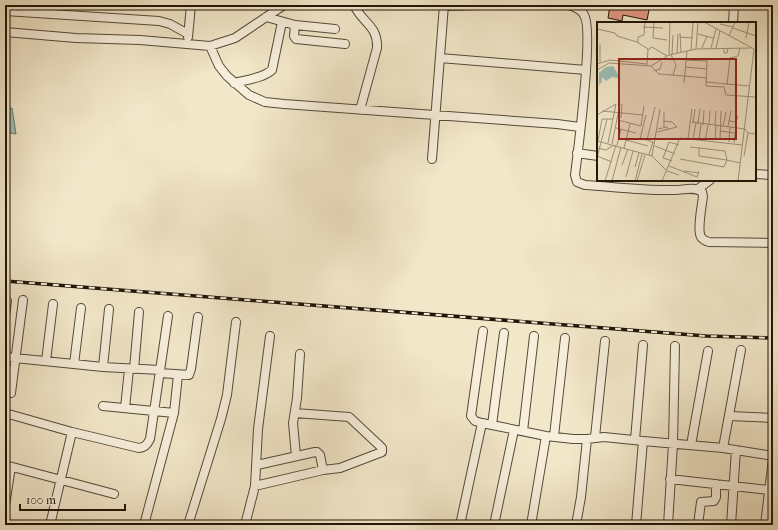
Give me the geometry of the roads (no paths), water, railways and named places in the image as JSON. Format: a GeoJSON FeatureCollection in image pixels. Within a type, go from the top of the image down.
{"type":"FeatureCollection","features":[{"type":"Feature","properties":{"kind":"street"},"geometry":{"type":"LineString","coordinates":[[187,44],[191,5]]}},
{"type":"Feature","properties":{"kind":"street"},"geometry":{"type":"LineString","coordinates":[[5,32],[210,46],[235,38],[284,5]]}},
{"type":"Feature","properties":{"kind":"street"},"geometry":{"type":"LineString","coordinates":[[354,5],[375,33],[377,40],[377,48],[360,110]]}},
{"type":"Feature","properties":{"kind":"street"},"geometry":{"type":"LineString","coordinates":[[432,159],[444,6],[482,5]]}},
{"type":"Feature","properties":{"kind":"street"},"geometry":{"type":"LineString","coordinates":[[569,5],[578,8],[585,16],[588,28],[586,70],[575,175],[577,182],[580,184],[666,190],[698,189],[702,192],[703,196],[699,230],[700,236],[704,240],[709,242],[773,243]]}},
{"type":"Feature","properties":{"kind":"street"},"geometry":{"type":"LineString","coordinates":[[733,22],[734,5]]}},
{"type":"Feature","properties":{"kind":"street"},"geometry":{"type":"LineString","coordinates":[[5,11],[159,21],[170,24],[188,34]]}},
{"type":"Feature","properties":{"kind":"street"},"geometry":{"type":"LineString","coordinates":[[266,17],[295,25],[335,30]]}},
{"type":"Feature","properties":{"kind":"street"},"geometry":{"type":"LineString","coordinates":[[234,82],[258,77],[269,73],[272,70],[282,22]]}},
{"type":"Feature","properties":{"kind":"street"},"geometry":{"type":"LineString","coordinates":[[295,25],[294,36],[296,39],[345,44]]}},
{"type":"Feature","properties":{"kind":"street"},"geometry":{"type":"LineString","coordinates":[[210,46],[220,66],[234,82],[249,95],[265,102],[580,127]]}},
{"type":"Feature","properties":{"kind":"street"},"geometry":{"type":"LineString","coordinates":[[440,58],[586,70]]}},
{"type":"Feature","properties":{"kind":"street"},"geometry":{"type":"LineString","coordinates":[[577,153],[597,156]]}},
{"type":"Feature","properties":{"kind":"street"},"geometry":{"type":"LineString","coordinates":[[756,174],[773,175]]}},
{"type":"Feature","properties":{"kind":"street"},"geometry":{"type":"LineString","coordinates":[[698,189],[709,181]]}},
{"type":"Feature","properties":{"kind":"street"},"geometry":{"type":"LineString","coordinates":[[11,393],[23,300]]}},
{"type":"Feature","properties":{"kind":"street"},"geometry":{"type":"LineString","coordinates":[[5,316],[7,301]]}},
{"type":"Feature","properties":{"kind":"street"},"geometry":{"type":"LineString","coordinates":[[46,361],[53,304]]}},
{"type":"Feature","properties":{"kind":"street"},"geometry":{"type":"LineString","coordinates":[[74,364],[81,308]]}},
{"type":"Feature","properties":{"kind":"street"},"geometry":{"type":"LineString","coordinates":[[103,367],[109,309]]}},
{"type":"Feature","properties":{"kind":"street"},"geometry":{"type":"LineString","coordinates":[[125,408],[132,369],[139,312]]}},
{"type":"Feature","properties":{"kind":"street"},"geometry":{"type":"LineString","coordinates":[[5,413],[72,432],[138,448],[144,447],[148,444],[150,439],[168,316]]}},
{"type":"Feature","properties":{"kind":"street"},"geometry":{"type":"LineString","coordinates":[[5,357],[186,375],[190,373],[198,317]]}},
{"type":"Feature","properties":{"kind":"street"},"geometry":{"type":"LineString","coordinates":[[188,525],[227,395],[236,322]]}},
{"type":"Feature","properties":{"kind":"street"},"geometry":{"type":"LineString","coordinates":[[483,331],[471,416],[475,421],[550,436],[591,438],[604,437],[644,442],[723,448],[773,456]]}},
{"type":"Feature","properties":{"kind":"street"},"geometry":{"type":"LineString","coordinates":[[492,425],[504,333]]}},
{"type":"Feature","properties":{"kind":"street"},"geometry":{"type":"LineString","coordinates":[[246,525],[255,486],[258,429],[270,336]]}},
{"type":"Feature","properties":{"kind":"street"},"geometry":{"type":"LineString","coordinates":[[523,431],[534,336]]}},
{"type":"Feature","properties":{"kind":"street"},"geometry":{"type":"LineString","coordinates":[[531,525],[550,436],[565,338]]}},
{"type":"Feature","properties":{"kind":"street"},"geometry":{"type":"LineString","coordinates":[[576,525],[591,438],[605,341]]}},
{"type":"Feature","properties":{"kind":"street"},"geometry":{"type":"LineString","coordinates":[[635,440],[644,345]]}},
{"type":"Feature","properties":{"kind":"street"},"geometry":{"type":"LineString","coordinates":[[668,525],[673,444],[676,346]]}},
{"type":"Feature","properties":{"kind":"street"},"geometry":{"type":"LineString","coordinates":[[723,448],[741,350]]}},
{"type":"Feature","properties":{"kind":"street"},"geometry":{"type":"LineString","coordinates":[[691,445],[708,351]]}},
{"type":"Feature","properties":{"kind":"street"},"geometry":{"type":"LineString","coordinates":[[296,456],[293,423],[297,398],[300,354]]}},
{"type":"Feature","properties":{"kind":"street"},"geometry":{"type":"LineString","coordinates":[[144,525],[174,413],[178,375]]}},
{"type":"Feature","properties":{"kind":"street"},"geometry":{"type":"LineString","coordinates":[[103,406],[174,413]]}},
{"type":"Feature","properties":{"kind":"street"},"geometry":{"type":"LineString","coordinates":[[255,486],[323,470],[340,468],[381,454],[382,448],[349,417],[295,413]]}},
{"type":"Feature","properties":{"kind":"street"},"geometry":{"type":"LineString","coordinates":[[729,416],[773,418]]}},
{"type":"Feature","properties":{"kind":"street"},"geometry":{"type":"LineString","coordinates":[[460,525],[482,423]]}},
{"type":"Feature","properties":{"kind":"street"},"geometry":{"type":"LineString","coordinates":[[494,525],[514,430]]}},
{"type":"Feature","properties":{"kind":"street"},"geometry":{"type":"LineString","coordinates":[[50,525],[72,432]]}},
{"type":"Feature","properties":{"kind":"street"},"geometry":{"type":"LineString","coordinates":[[636,525],[644,442]]}},
{"type":"Feature","properties":{"kind":"street"},"geometry":{"type":"LineString","coordinates":[[731,525],[736,450]]}},
{"type":"Feature","properties":{"kind":"street"},"geometry":{"type":"LineString","coordinates":[[257,465],[317,452],[320,455],[323,470]]}},
{"type":"Feature","properties":{"kind":"street"},"geometry":{"type":"LineString","coordinates":[[765,525],[773,459]]}},
{"type":"Feature","properties":{"kind":"street"},"geometry":{"type":"LineString","coordinates":[[5,505],[8,466],[114,494]]}},
{"type":"Feature","properties":{"kind":"street"},"geometry":{"type":"LineString","coordinates":[[670,480],[769,490]]}},
{"type":"Feature","properties":{"kind":"street"},"geometry":{"type":"LineString","coordinates":[[698,525],[701,502],[714,501],[716,497],[716,484]]}},
{"type":"Feature","properties":{"kind":"water"},"geometry":{"type":"Polygon","coordinates":[[[12,108],[16,134],[5,132],[5,111],[12,108]]]}},
{"type":"Feature","properties":{"kind":"railway"},"geometry":{"type":"LineString","coordinates":[[5,281],[706,336],[773,338]]}}]}
